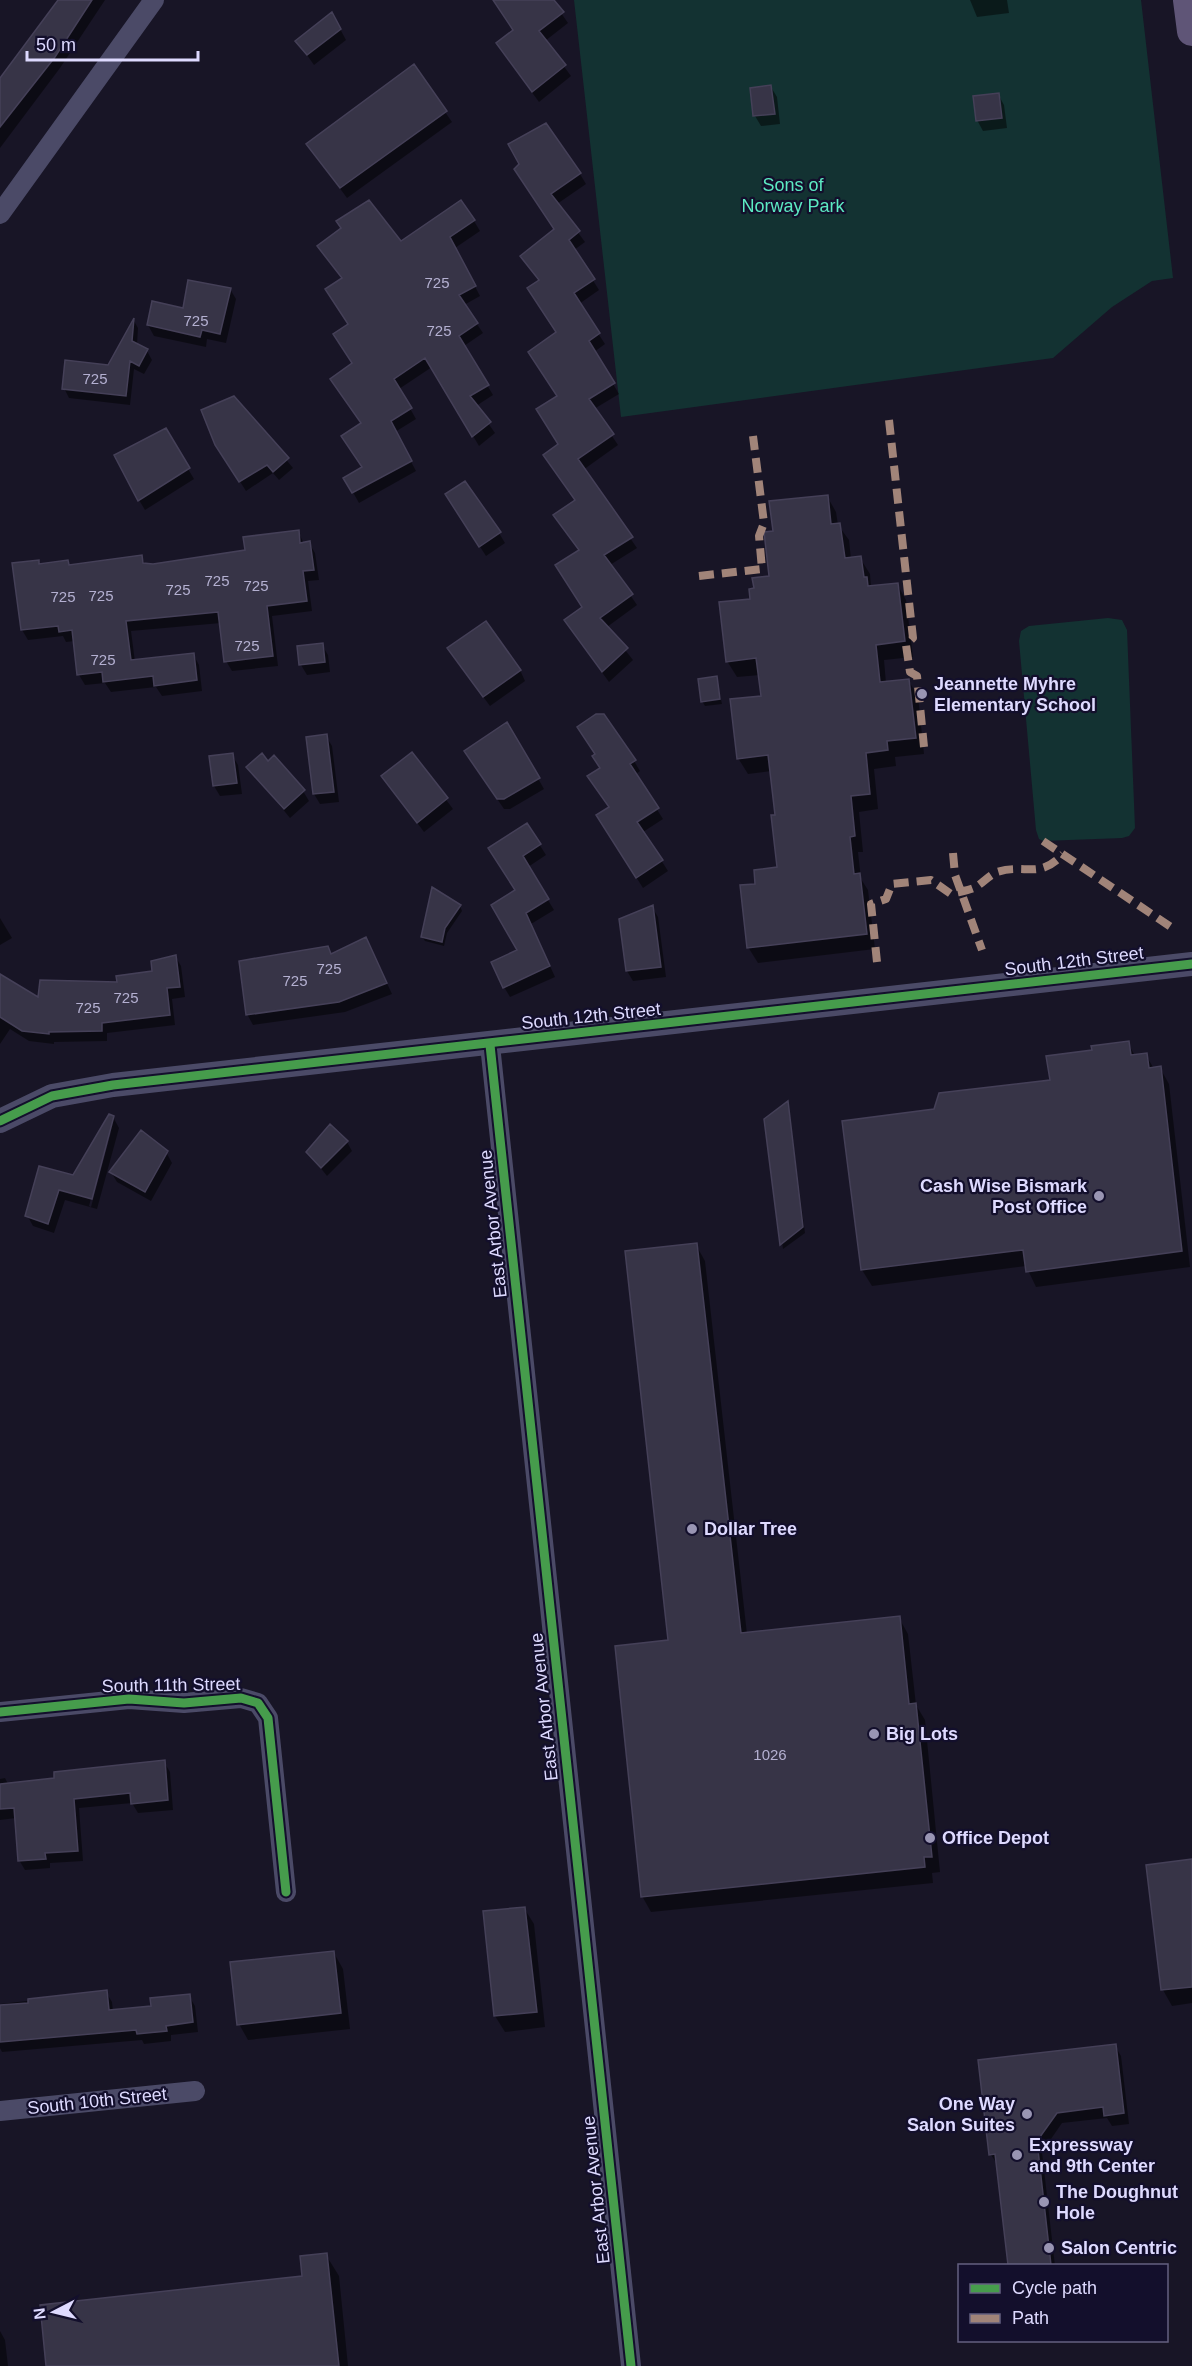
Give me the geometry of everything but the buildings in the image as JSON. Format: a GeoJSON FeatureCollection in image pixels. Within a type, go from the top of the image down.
{"type":"FeatureCollection","features":[{"type":"Feature","properties":{"kind":"street"},"geometry":{"type":"LineString","coordinates":[[0,214],[154,0]]}},
{"type":"Feature","properties":{"kind":"street","name":"South 12th Street"},"geometry":{"type":"LineString","coordinates":[[0,1121],[52,1096],[96,1087],[490,1045],[1192,964]]}},
{"type":"Feature","properties":{"kind":"street","name":"East Arbor Avenue"},"geometry":{"type":"LineString","coordinates":[[490,1045],[631,2366]]}},
{"type":"Feature","properties":{"kind":"street","name":"South 11th Street"},"geometry":{"type":"LineString","coordinates":[[0,1712],[129,1699],[184,1703],[241,1698],[258,1703],[268,1718],[286,1892]]}},
{"type":"Feature","properties":{"kind":"street","name":"South 10th Street"},"geometry":{"type":"LineString","coordinates":[[0,2111],[195,2091]]}},
{"type":"Feature","properties":{"kind":"green space","name":"Sons of Norway Park"},"geometry":{"type":"Polygon","coordinates":[[[574,0],[1141,0],[1173,278],[1152,281],[1112,307],[1053,358],[621,417],[574,0]]]}},
{"type":"Feature","properties":{"kind":"green space"},"geometry":{"type":"Polygon","coordinates":[[[1108,618],[1122,620],[1127,630],[1135,828],[1129,836],[1122,838],[1043,841],[1039,839],[1036,830],[1019,641],[1021,631],[1029,626],[1108,618]]]}},
{"type":"Feature","properties":{"kind":"marked path"},"geometry":{"type":"LineString","coordinates":[[889,420],[913,638],[906,645],[910,672],[917,676],[924,747]]}},
{"type":"Feature","properties":{"kind":"marked path"},"geometry":{"type":"LineString","coordinates":[[699,576],[762,569],[759,536],[764,523],[753,436]]}},
{"type":"Feature","properties":{"kind":"marked path"},"geometry":{"type":"LineString","coordinates":[[1043,841],[1174,929]]}},
{"type":"Feature","properties":{"kind":"marked path"},"geometry":{"type":"LineString","coordinates":[[953,853],[955,875],[982,950]]}},
{"type":"Feature","properties":{"kind":"marked path"},"geometry":{"type":"LineString","coordinates":[[877,962],[871,904],[886,899],[892,884],[931,880],[951,894],[974,888],[997,872],[1046,867],[1063,854]]}},
{"type":"Feature","properties":{"kind":"cycle path"},"geometry":{"type":"LineString","coordinates":[[0,1121],[52,1096],[113,1085],[1192,964]]}},
{"type":"Feature","properties":{"kind":"cycle path"},"geometry":{"type":"LineString","coordinates":[[490,1045],[631,2366]]}},
{"type":"Feature","properties":{"kind":"cycle path"},"geometry":{"type":"LineString","coordinates":[[0,1712],[129,1699],[184,1703],[241,1698],[258,1703],[268,1718],[286,1892]]}},
{"type":"Feature","properties":{"kind":"place","name":"Jeannette Myhre Elementary School"},"geometry":{"type":"Point","coordinates":[922,694]}},
{"type":"Feature","properties":{"kind":"place","name":"Cash Wise Bismark Post Office"},"geometry":{"type":"Point","coordinates":[1099,1196]}},
{"type":"Feature","properties":{"kind":"place","name":"Dollar Tree"},"geometry":{"type":"Point","coordinates":[692,1529]}},
{"type":"Feature","properties":{"kind":"place","name":"Big Lots"},"geometry":{"type":"Point","coordinates":[874,1734]}},
{"type":"Feature","properties":{"kind":"place","name":"Office Depot"},"geometry":{"type":"Point","coordinates":[930,1838]}},
{"type":"Feature","properties":{"kind":"place","name":"One Way Salon Suites"},"geometry":{"type":"Point","coordinates":[1027,2114]}},
{"type":"Feature","properties":{"kind":"place","name":"Expressway and 9th Center"},"geometry":{"type":"Point","coordinates":[1017,2155]}},
{"type":"Feature","properties":{"kind":"place","name":"The Doughnut Hole"},"geometry":{"type":"Point","coordinates":[1044,2202]}},
{"type":"Feature","properties":{"kind":"place","name":"Salon Centric"},"geometry":{"type":"Point","coordinates":[1049,2248]}}]}
